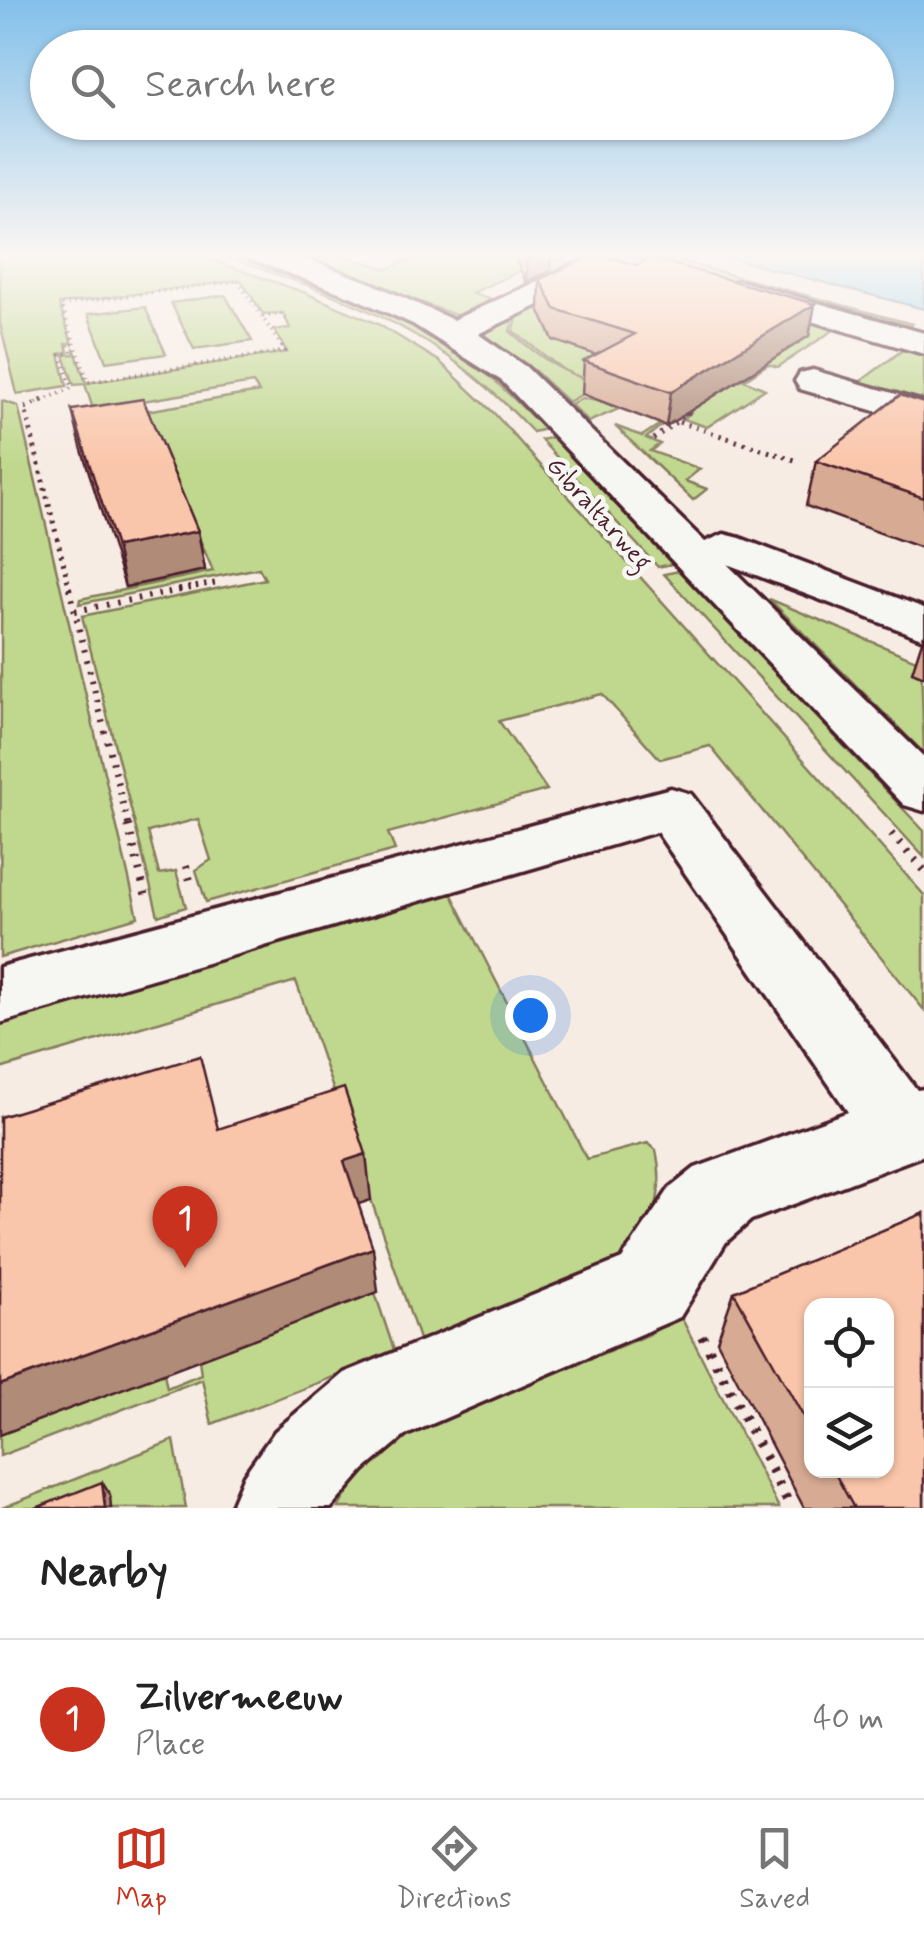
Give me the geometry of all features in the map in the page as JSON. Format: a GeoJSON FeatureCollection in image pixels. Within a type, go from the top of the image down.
{"type":"FeatureCollection","features":[{"type":"Feature","properties":{"kind":"street","name":"Gibraltarweg"},"geometry":{"type":"LineString","coordinates":[[438,323],[532,391],[924,791]]}},
{"type":"Feature","properties":{"kind":"street"},"geometry":{"type":"LineString","coordinates":[[452,330],[475,323]]}},
{"type":"Feature","properties":{"kind":"street"},"geometry":{"type":"LineString","coordinates":[[853,323],[924,344]]}},
{"type":"Feature","properties":{"kind":"street"},"geometry":{"type":"LineString","coordinates":[[813,381],[924,414]]}},
{"type":"Feature","properties":{"kind":"street"},"geometry":{"type":"LineString","coordinates":[[724,547],[924,624]]}},
{"type":"Feature","properties":{"kind":"street"},"geometry":{"type":"LineString","coordinates":[[0,996],[671,808],[912,1125],[723,1194],[702,1208],[688,1225],[668,1269],[638,1296],[375,1404],[336,1432],[303,1465],[276,1507]]}},
{"type":"Feature","properties":{"kind":"path"},"geometry":{"type":"LineString","coordinates":[[68,323],[88,382],[285,352],[266,323]]}},
{"type":"Feature","properties":{"kind":"path"},"geometry":{"type":"LineString","coordinates":[[76,344],[68,346],[71,353],[60,354],[72,388],[24,408],[160,951]]}},
{"type":"Feature","properties":{"kind":"path"},"geometry":{"type":"LineString","coordinates":[[653,439],[688,413],[671,408]]}},
{"type":"Feature","properties":{"kind":"path"},"geometry":{"type":"LineString","coordinates":[[679,422],[798,462]]}},
{"type":"Feature","properties":{"kind":"path"},"geometry":{"type":"LineString","coordinates":[[75,611],[220,582]]}},
{"type":"Feature","properties":{"kind":"path"},"geometry":{"type":"LineString","coordinates":[[886,828],[924,870]]}},
{"type":"Feature","properties":{"kind":"path"},"geometry":{"type":"LineString","coordinates":[[668,1269],[791,1508]]}},
{"type":"Feature","properties":{"kind":"green space"},"geometry":{"type":"Polygon","coordinates":[[[0,323],[65,323],[72,343],[66,344],[68,352],[59,354],[67,386],[17,394],[0,323]]]}},
{"type":"Feature","properties":{"kind":"green space"},"geometry":{"type":"Polygon","coordinates":[[[92,323],[152,323],[166,354],[106,362],[92,323]]]}},
{"type":"Feature","properties":{"kind":"green space"},"geometry":{"type":"Polygon","coordinates":[[[181,323],[242,323],[252,341],[194,349],[181,323]]]}},
{"type":"Feature","properties":{"kind":"green space"},"geometry":{"type":"Polygon","coordinates":[[[288,323],[377,323],[439,361],[493,412],[924,895],[924,1010],[710,746],[660,759],[602,694],[499,721],[547,790],[388,833],[395,850],[206,902],[196,870],[211,860],[198,819],[148,832],[159,874],[176,871],[186,907],[158,916],[82,616],[265,579],[259,568],[79,604],[80,599],[213,571],[156,433],[86,421],[259,392],[253,383],[93,409],[85,384],[74,385],[64,355],[74,354],[74,348],[86,383],[287,352],[274,330],[290,328],[288,323]]]}},
{"type":"Feature","properties":{"kind":"green space"},"geometry":{"type":"Polygon","coordinates":[[[393,323],[413,323],[482,368],[545,429],[533,432],[496,395],[424,340],[393,323]]]}},
{"type":"Feature","properties":{"kind":"green space"},"geometry":{"type":"Polygon","coordinates":[[[501,323],[512,323],[510,331],[551,363],[625,393],[608,404],[619,409],[588,422],[571,405],[582,398],[606,403],[592,389],[568,402],[535,371],[485,336],[485,331],[501,323]]]}},
{"type":"Feature","properties":{"kind":"green space"},"geometry":{"type":"Polygon","coordinates":[[[515,323],[823,323],[857,333],[835,329],[778,367],[768,364],[744,380],[765,389],[707,427],[683,419],[690,413],[567,373],[513,331],[515,323]]]}},
{"type":"Feature","properties":{"kind":"green space"},"geometry":{"type":"Polygon","coordinates":[[[873,323],[912,324],[901,331],[873,323]]]}},
{"type":"Feature","properties":{"kind":"green space"},"geometry":{"type":"Polygon","coordinates":[[[890,345],[924,350],[924,405],[857,384],[904,349],[890,345]]]}},
{"type":"Feature","properties":{"kind":"green space"},"geometry":{"type":"Polygon","coordinates":[[[2,401],[18,406],[138,917],[0,957],[2,401]]]}},
{"type":"Feature","properties":{"kind":"green space"},"geometry":{"type":"Polygon","coordinates":[[[678,412],[646,438],[660,444],[650,451],[700,469],[685,481],[707,489],[693,500],[615,426],[642,436],[678,412]]]}},
{"type":"Feature","properties":{"kind":"green space"},"geometry":{"type":"Polygon","coordinates":[[[553,437],[672,564],[658,567],[541,440],[553,437]]]}},
{"type":"Feature","properties":{"kind":"green space"},"geometry":{"type":"Polygon","coordinates":[[[679,571],[924,831],[924,857],[664,574],[679,571]]]}},
{"type":"Feature","properties":{"kind":"green space"},"geometry":{"type":"Polygon","coordinates":[[[769,599],[921,662],[924,753],[769,599]]]}},
{"type":"Feature","properties":{"kind":"green space"},"geometry":{"type":"Polygon","coordinates":[[[451,893],[587,1159],[648,1143],[656,1150],[657,1203],[647,1228],[631,1250],[592,1275],[532,1300],[420,1342],[296,981],[0,1069],[0,1022],[451,893]]]}},
{"type":"Feature","properties":{"kind":"green space"},"geometry":{"type":"Polygon","coordinates":[[[375,1293],[395,1353],[212,1424],[202,1379],[0,1456],[0,1435],[164,1373],[167,1388],[201,1374],[199,1359],[375,1293]]]}},
{"type":"Feature","properties":{"kind":"green space"},"geometry":{"type":"Polygon","coordinates":[[[680,1315],[779,1508],[338,1508],[372,1464],[416,1431],[650,1334],[680,1315]]]}},
{"type":"Feature","properties":{"kind":"green space"},"geometry":{"type":"Polygon","coordinates":[[[174,1440],[186,1508],[2,1508],[174,1440]]]}},
{"type":"Feature","properties":{"kind":"building"},"geometry":{"type":"Polygon","coordinates":[[[601,323],[783,323],[671,392],[584,361],[635,334],[601,323]]]}},
{"type":"Feature","properties":{"kind":"building"},"geometry":{"type":"Polygon","coordinates":[[[900,395],[924,403],[924,498],[816,461],[900,395]]]}},
{"type":"Feature","properties":{"kind":"building"},"geometry":{"type":"Polygon","coordinates":[[[143,399],[198,531],[116,547],[72,410],[143,399]]]}},
{"type":"Feature","properties":{"kind":"building"},"geometry":{"type":"Polygon","coordinates":[[[200,1056],[218,1129],[344,1088],[366,1154],[344,1161],[373,1248],[0,1385],[0,1117],[200,1056]]]}},
{"type":"Feature","properties":{"kind":"building"},"geometry":{"type":"Polygon","coordinates":[[[924,1213],[924,1508],[854,1508],[837,1478],[894,1478],[894,1298],[804,1298],[804,1418],[734,1292],[924,1213]]]}},
{"type":"Feature","properties":{"kind":"building"},"geometry":{"type":"Polygon","coordinates":[[[102,1482],[105,1508],[36,1508],[102,1482]]]}},
{"type":"Feature","properties":{"kind":"place","name":"Zilvermeeuw"},"geometry":{"type":"Point","coordinates":[185,1268]}}]}
